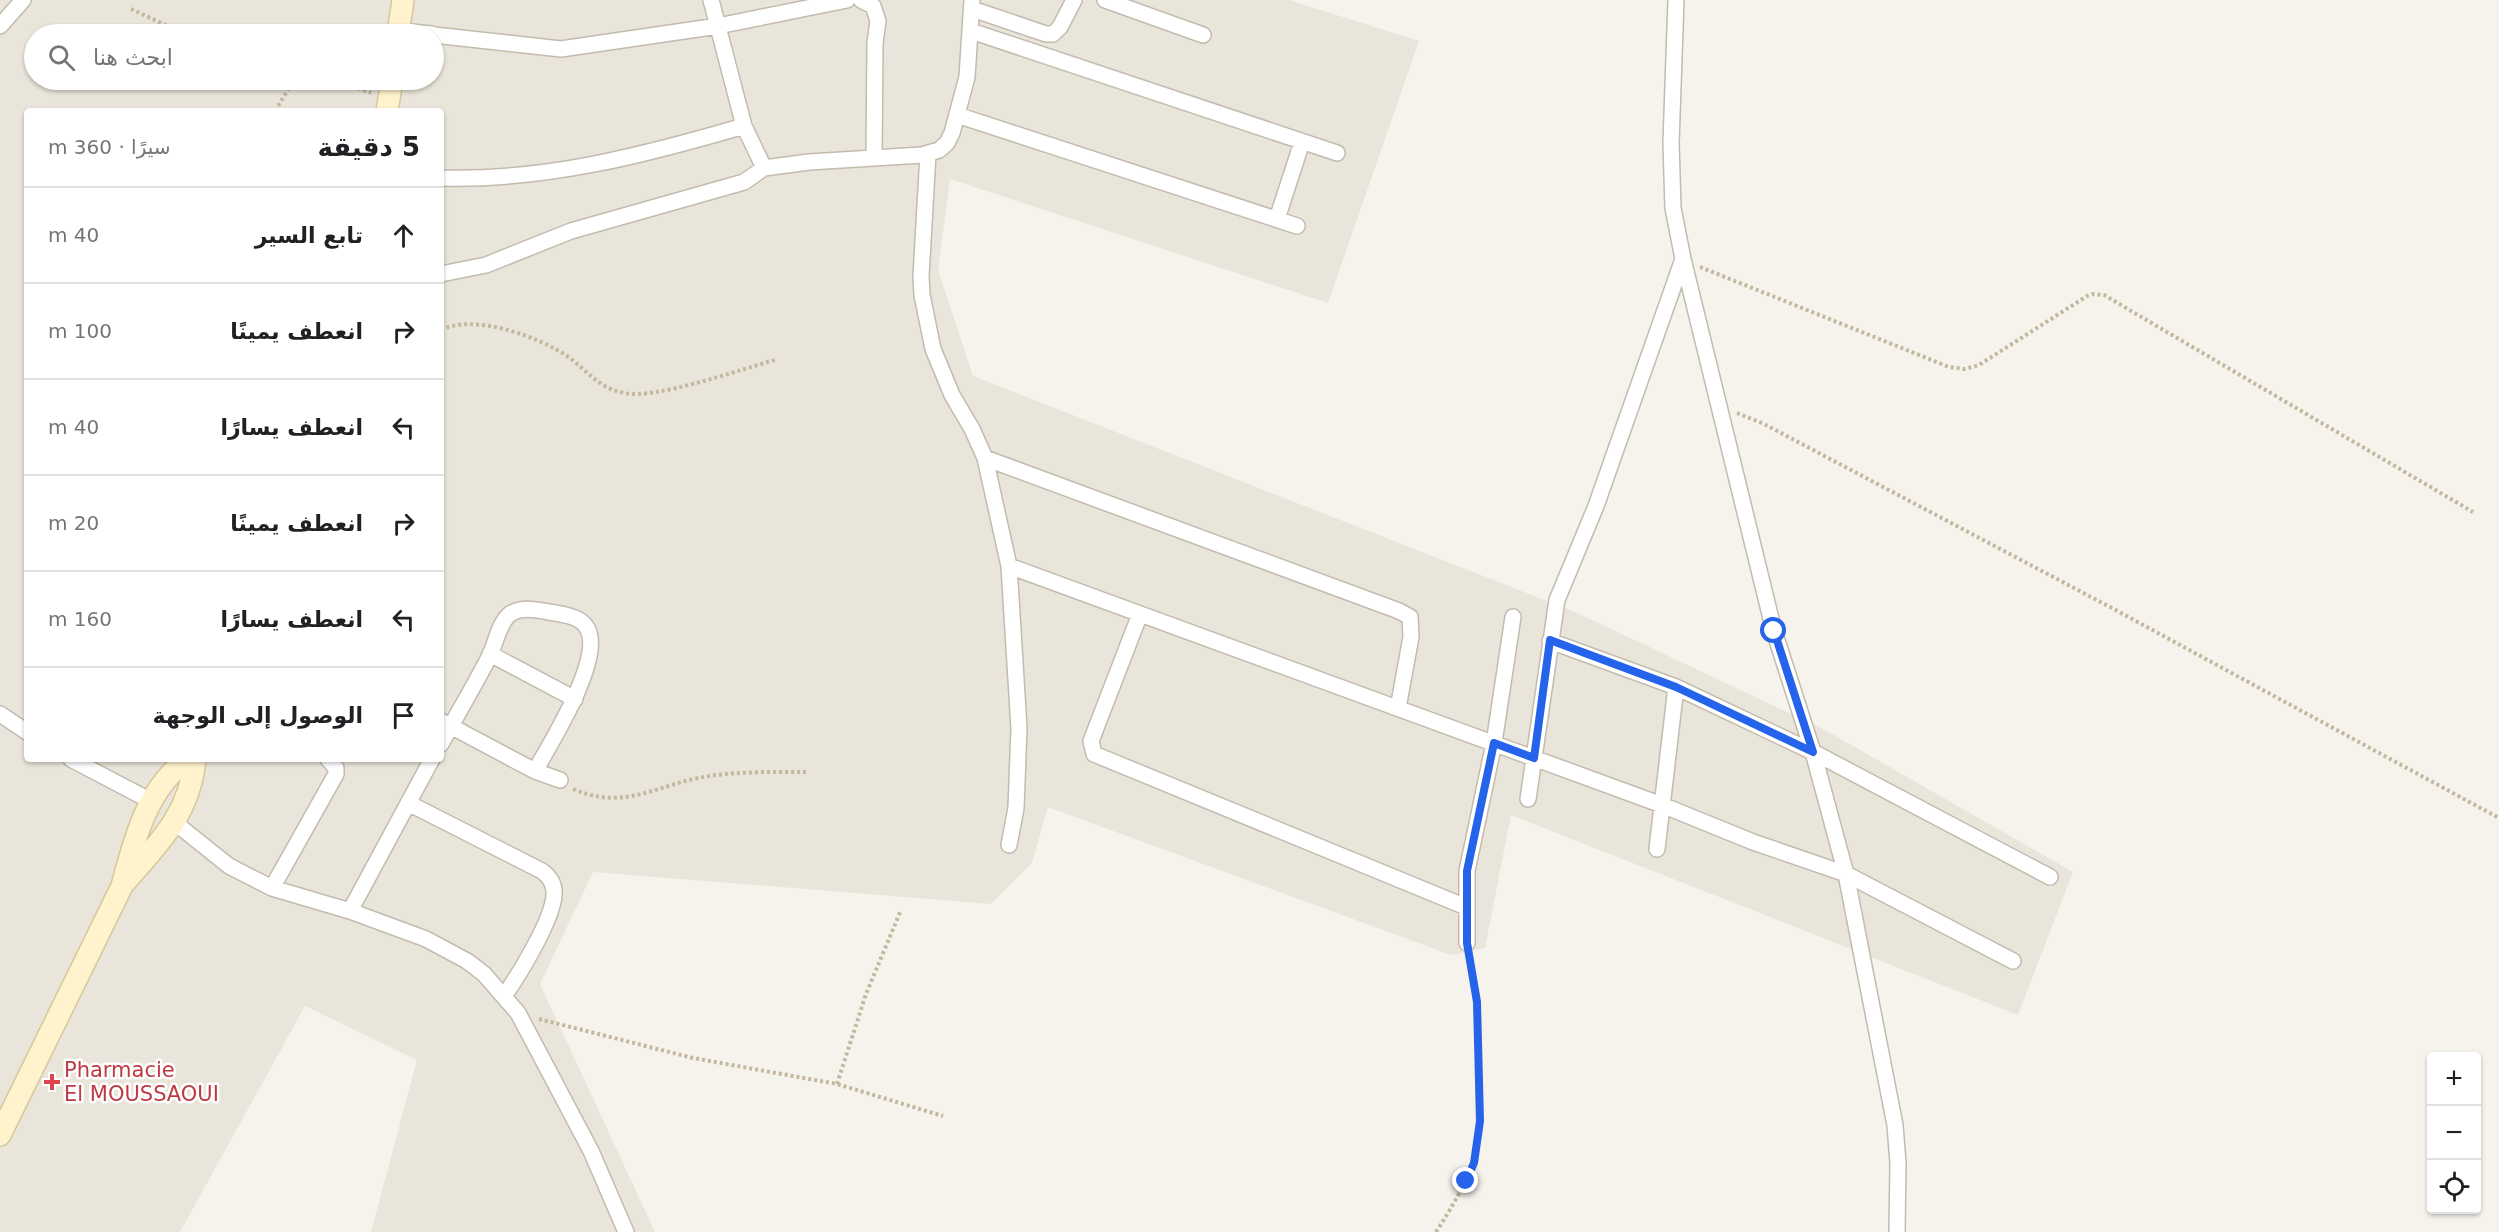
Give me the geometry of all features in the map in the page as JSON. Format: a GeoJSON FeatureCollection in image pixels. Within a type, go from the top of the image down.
{"type":"FeatureCollection","features":[{"type":"Feature","properties":{"kind":"street"},"geometry":{"type":"LineString","coordinates":[[0,26],[23,0]]}},
{"type":"Feature","properties":{"kind":"street"},"geometry":{"type":"LineString","coordinates":[[400,24],[404,0]]}},
{"type":"Feature","properties":{"kind":"street"},"geometry":{"type":"LineString","coordinates":[[711,0],[744,126],[764,168]]}},
{"type":"Feature","properties":{"kind":"street"},"geometry":{"type":"LineString","coordinates":[[444,36],[561,49],[718,26],[847,0]]}},
{"type":"Feature","properties":{"kind":"street"},"geometry":{"type":"LineString","coordinates":[[861,0],[873,6],[878,21],[875,43],[874,157]]}},
{"type":"Feature","properties":{"kind":"street"},"geometry":{"type":"LineString","coordinates":[[444,273],[486,265],[571,231],[744,182],[764,168],[809,162],[928,154],[947,143],[957,116],[967,77],[972,5],[1046,34],[1053,34],[1060,27],[1074,0]]}},
{"type":"Feature","properties":{"kind":"street"},"geometry":{"type":"LineString","coordinates":[[1105,0],[1203,35]]}},
{"type":"Feature","properties":{"kind":"street"},"geometry":{"type":"LineString","coordinates":[[1676,0],[1671,142],[1674,208],[1683,260],[1774,631],[1813,752],[1846,874],[1895,1125],[1898,1163],[1897,1232]]}},
{"type":"Feature","properties":{"kind":"street"},"geometry":{"type":"LineString","coordinates":[[971,31],[1337,153]]}},
{"type":"Feature","properties":{"kind":"street"},"geometry":{"type":"LineString","coordinates":[[957,116],[1297,226]]}},
{"type":"Feature","properties":{"kind":"street"},"geometry":{"type":"LineString","coordinates":[[444,178],[502,178],[588,166],[653,152],[744,126]]}},
{"type":"Feature","properties":{"kind":"street"},"geometry":{"type":"LineString","coordinates":[[1277,219],[1302,142]]}},
{"type":"Feature","properties":{"kind":"street"},"geometry":{"type":"LineString","coordinates":[[928,154],[921,276],[922,295],[933,349],[942,373],[985,458],[1009,567],[1019,728],[1016,808],[1009,845]]}},
{"type":"Feature","properties":{"kind":"street"},"geometry":{"type":"LineString","coordinates":[[1528,799],[1557,600],[1596,506],[1683,260]]}},
{"type":"Feature","properties":{"kind":"street"},"geometry":{"type":"LineString","coordinates":[[985,458],[1399,610],[1410,617],[1412,637],[1398,708]]}},
{"type":"Feature","properties":{"kind":"street"},"geometry":{"type":"LineString","coordinates":[[1009,567],[1662,805],[1753,842],[1846,874],[2013,961]]}},
{"type":"Feature","properties":{"kind":"street"},"geometry":{"type":"LineString","coordinates":[[535,771],[575,699],[584,675],[590,645],[589,631],[578,620],[527,609],[516,611],[505,620],[490,654],[446,724],[535,771],[560,780]]}},
{"type":"Feature","properties":{"kind":"street"},"geometry":{"type":"LineString","coordinates":[[1140,614],[1090,741],[1094,754],[1466,907]]}},
{"type":"Feature","properties":{"kind":"street"},"geometry":{"type":"LineString","coordinates":[[1467,943],[1467,871],[1494,743],[1513,616]]}},
{"type":"Feature","properties":{"kind":"street"},"geometry":{"type":"LineString","coordinates":[[1550,640],[1676,687],[1813,752],[2050,877]]}},
{"type":"Feature","properties":{"kind":"street"},"geometry":{"type":"LineString","coordinates":[[490,654],[575,699]]}},
{"type":"Feature","properties":{"kind":"street"},"geometry":{"type":"LineString","coordinates":[[1657,849],[1676,687]]}},
{"type":"Feature","properties":{"kind":"street"},"geometry":{"type":"LineString","coordinates":[[0,714],[24,730]]}},
{"type":"Feature","properties":{"kind":"street"},"geometry":{"type":"LineString","coordinates":[[77,762],[151,801]]}},
{"type":"Feature","properties":{"kind":"street"},"geometry":{"type":"LineString","coordinates":[[0,1136],[122,886],[151,801],[170,775],[185,762]]}},
{"type":"Feature","properties":{"kind":"street"},"geometry":{"type":"LineString","coordinates":[[122,886],[174,822],[189,795],[194,762]]}},
{"type":"Feature","properties":{"kind":"street"},"geometry":{"type":"LineString","coordinates":[[272,888],[336,774],[336,768],[331,762]]}},
{"type":"Feature","properties":{"kind":"street"},"geometry":{"type":"LineString","coordinates":[[350,911],[430,762]]}},
{"type":"Feature","properties":{"kind":"street"},"geometry":{"type":"LineString","coordinates":[[408,803],[542,871],[552,882],[554,898],[545,921],[530,955],[504,996]]}},
{"type":"Feature","properties":{"kind":"street"},"geometry":{"type":"LineString","coordinates":[[174,822],[229,866],[272,888],[350,911],[426,939],[448,950],[484,974],[518,1013],[591,1151],[626,1232]]}},
{"type":"Feature","properties":{"kind":"path"},"geometry":{"type":"LineString","coordinates":[[131,9],[163,24]]}},
{"type":"Feature","properties":{"kind":"path"},"geometry":{"type":"LineString","coordinates":[[277,108],[288,90]]}},
{"type":"Feature","properties":{"kind":"path"},"geometry":{"type":"LineString","coordinates":[[367,90],[389,97]]}},
{"type":"Feature","properties":{"kind":"path"},"geometry":{"type":"LineString","coordinates":[[1683,260],[1958,369],[1972,367],[2005,350],[2087,296],[2104,295],[2473,512]]}},
{"type":"Feature","properties":{"kind":"path"},"geometry":{"type":"LineString","coordinates":[[444,329],[453,326],[476,325],[540,341],[564,354],[603,386],[633,394],[656,392],[776,360]]}},
{"type":"Feature","properties":{"kind":"path"},"geometry":{"type":"LineString","coordinates":[[1719,409],[1744,415],[1764,424],[2100,602],[2499,818]]}},
{"type":"Feature","properties":{"kind":"path"},"geometry":{"type":"LineString","coordinates":[[560,780],[591,796],[624,799],[698,778],[808,772]]}},
{"type":"Feature","properties":{"kind":"path"},"geometry":{"type":"LineString","coordinates":[[837,1084],[866,994],[901,910]]}},
{"type":"Feature","properties":{"kind":"path"},"geometry":{"type":"LineString","coordinates":[[1437,1232],[1466,1181],[1474,1163],[1478,1143],[1477,1002],[1467,943]]}},
{"type":"Feature","properties":{"kind":"path"},"geometry":{"type":"LineString","coordinates":[[518,1013],[693,1058],[837,1084],[943,1116]]}},
{"type":"Feature","properties":{"kind":"shaded area"},"geometry":{"type":"Polygon","coordinates":[[[0,0],[1289,0],[1419,41],[1328,303],[950,179],[938,270],[973,376],[1575,612],[1827,731],[2073,872],[2018,1015],[1511,815],[1485,948],[1451,955],[1048,807],[1032,863],[991,904],[593,872],[540,984],[655,1232],[371,1232],[417,1060],[305,1006],[180,1232],[0,1232],[0,0]]]}},
{"type":"Feature","properties":{"kind":"place","name":"Pharmacie El MOUSSAOUI"},"geometry":{"type":"Point","coordinates":[52,1082]}},
{"type":"Feature","properties":{"kind":"route"},"geometry":{"type":"LineString","coordinates":[[1466,1181],[1474,1163],[1480,1121],[1477,1002],[1467,943],[1467,871],[1494,743],[1534,758],[1550,640],[1676,687],[1813,752],[1774,631]]}}]}
